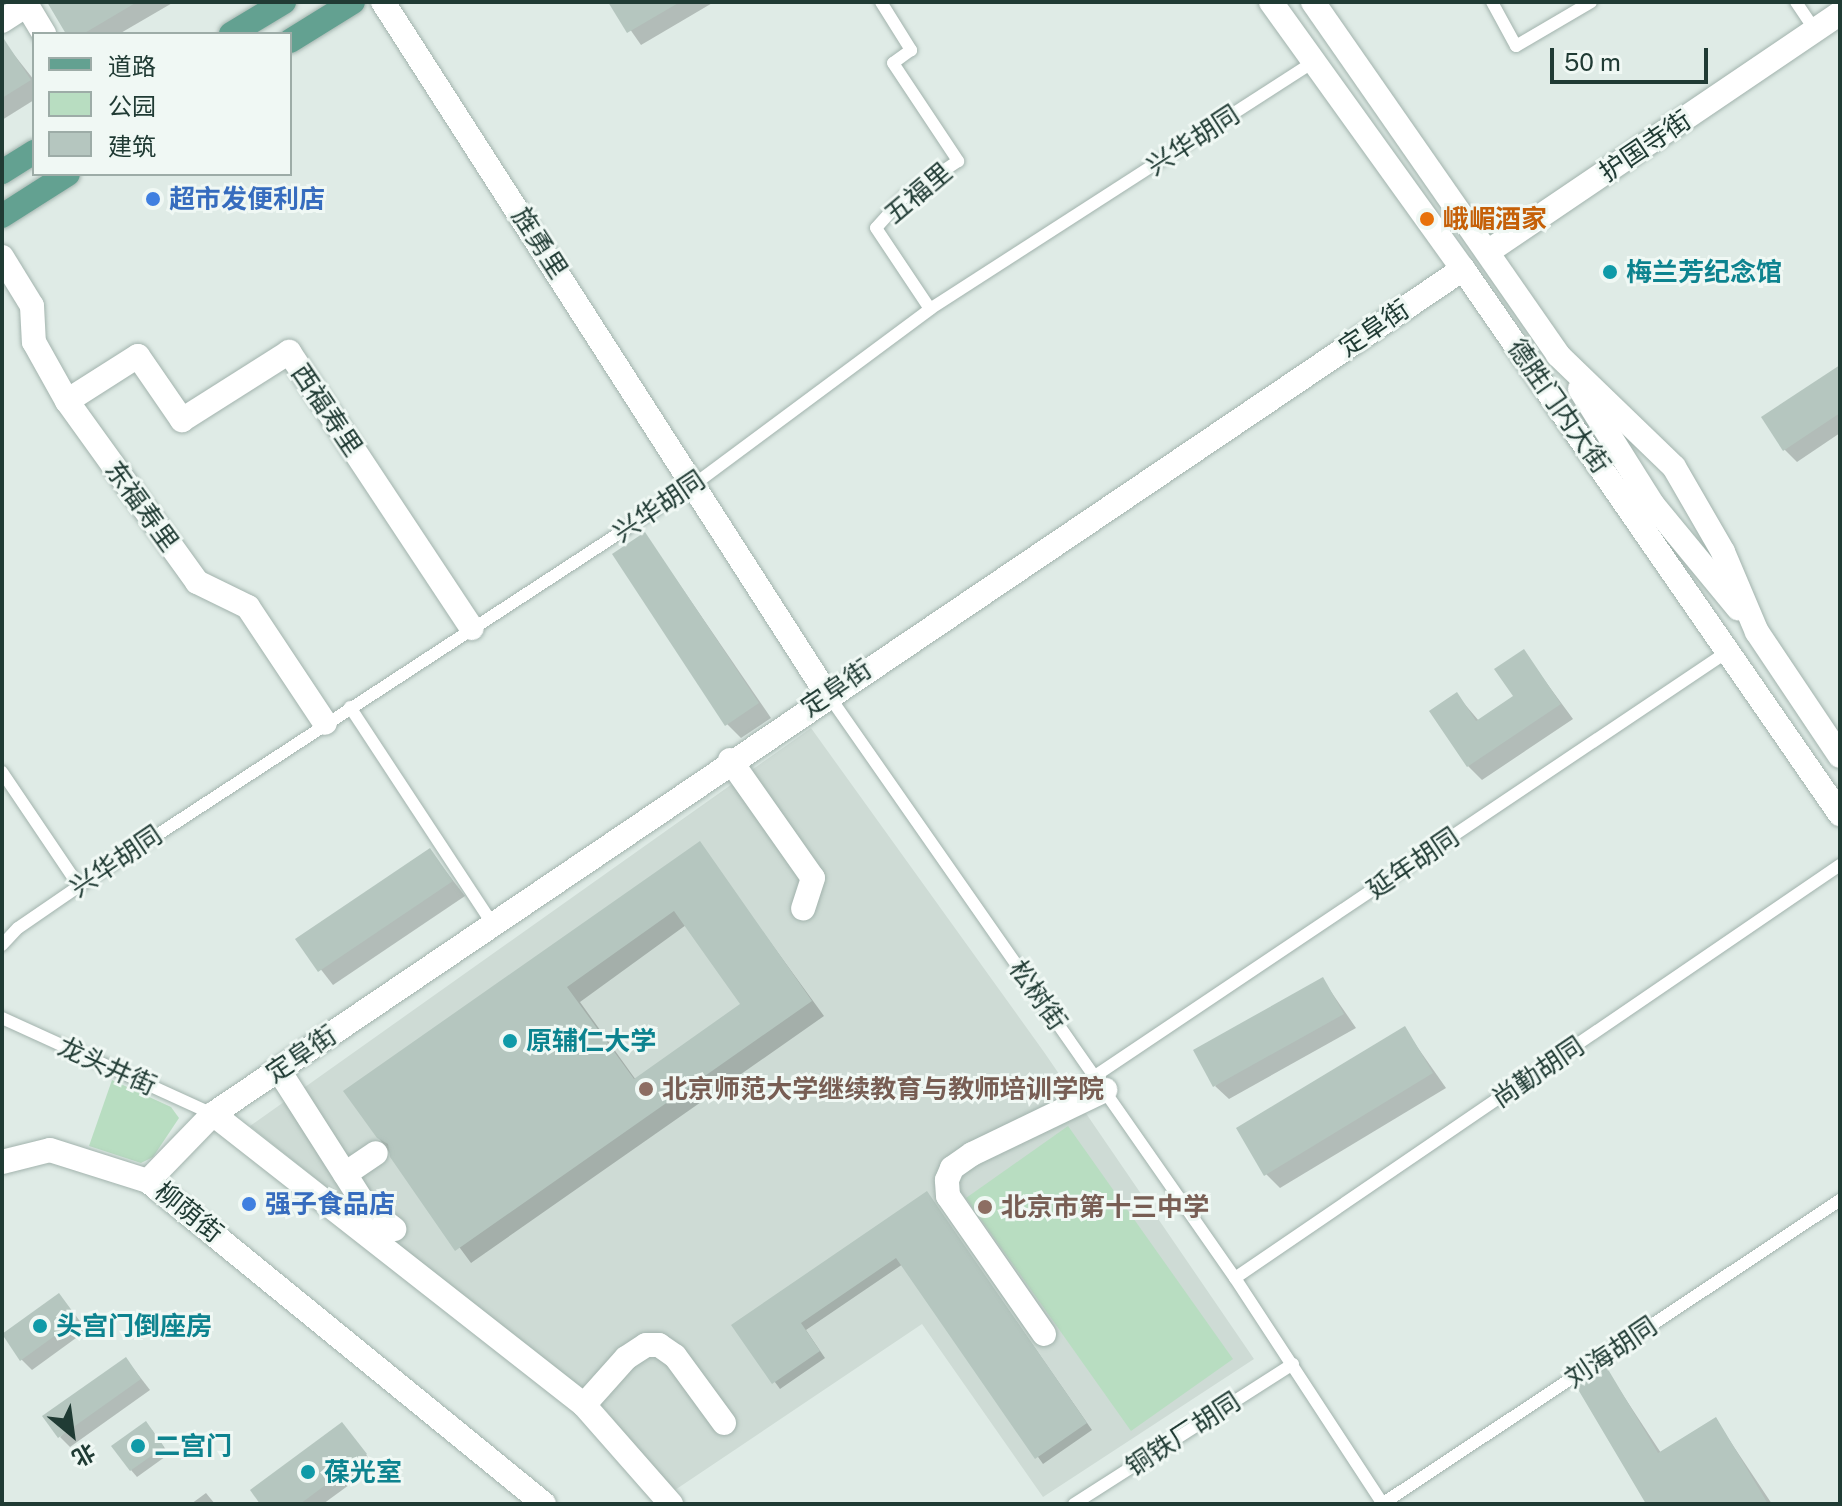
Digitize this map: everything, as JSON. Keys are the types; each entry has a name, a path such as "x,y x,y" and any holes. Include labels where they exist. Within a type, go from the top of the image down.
{"main road":[{"path":"234,32 284,2"},
{"path":"292,40 353,2"},
{"path":"2,172 32,153"},
{"path":"2,216 65,176"}],"street":[{"name":"旌勇里","path":"383,2 696,483"},
{"name":"德胜门内大街","path":"1271,2 1730,650 1840,814"},
{"path":"2,21 26,4 43,32"},
{"name":"德胜门内大街","path":"1319,4 1489,251 1653,505 1757,632 1840,756"},
{"name":"护国寺街","path":"1463,269 1840,13"},
{"path":"1411,197 1438,178"},
{"name":"东福寿里","path":"2,257 32,306 34,342 67,401 197,582 248,607 325,723"},
{"name":"定阜街","path":"213,1114 827,694 1463,269"},
{"name":"西福寿里","path":"67,401 138,356 182,420 289,352 472,628"},
{"name":"德胜门内大街","path":"1558,355 1674,467 1723,552 1757,632"},
{"path":"1534,371 1558,355"},
{"name":"松树街","path":"696,483 827,694"},
{"path":"730,760 813,878 803,908"},
{"path":"278,1069 366,1207 394,1229"},
{"path":"1044,1334 948,1196 947,1180 952,1168 972,1154 1100,1083"},
{"path":"213,1114 584,1405 671,1504"},
{"name":"柳荫街","path":"213,1114 148,1181 544,1504"},
{"path":"2,1162 50,1150 148,1181"},
{"path":"345,1174 376,1153"},
{"path":"584,1405 626,1358 646,1345 659,1345 675,1356 724,1423"}],"lane":[{"name":"五福里","path":"881,2 911,50 893,63 958,161 903,198 876,228 930,309"},
{"path":"1492,2 1516,46 1591,2"},
{"path":"1796,2 1815,30"},
{"name":"兴华胡同","path":"2,945 18,928 79,886 696,483 930,309 1313,62"},
{"name":"延年胡同","path":"1100,1083 1730,650"},
{"name":"松树街","path":"827,694 1235,1278 1383,1504"},
{"path":"350,707 492,923"},
{"path":"2,772 79,886"},
{"name":"尚勤胡同","path":"1235,1278 1840,865"},
{"name":"龙头井街","path":"2,1018 213,1114"},
{"name":"刘海胡同","path":"1383,1504 1840,1200"},
{"name":"铜铁厂胡同","path":"1074,1504 1293,1364"}],"shaded area":[{"name":"北京师范大学继续教育与教师培训学院","path":"811,728 1044,1052 1254,1359 1043,1497 922,1324 672,1492 604,1408 250,1126"}],"green space":[{"path":"112,1080 171,1107 179,1118 153,1157 141,1163 89,1146"},
{"path":"1068,1126 1233,1359 1131,1431 966,1198"}],"building":[{"path":"47,2 137,2 86,32 65,32"},
{"path":"608,2 680,2 627,33"},
{"path":"2,36 31,80 2,98"},
{"path":"1840,365 1840,413 1783,451 1761,417"},
{"path":"645,532 759,703 725,726 612,554"},
{"path":"1524,649 1561,704 1467,767 1429,711 1457,692 1476,721 1513,696 1494,669"},
{"name":"原辅仁大学","path":"700,841 812,1001 455,1251 390,1157 388,1144 377,1138 343,1091","holes":["674,911 740,1004 634,1079 567,987"]},
{"path":"430,848 453,881 318,972 295,939"},
{"path":"1323,977 1344,1014 1213,1087 1193,1050"},
{"path":"1405,1026 1433,1073 1264,1176 1236,1128"},
{"path":"927,1191 1087,1423 1035,1459 896,1258 801,1323 820,1351 772,1384 731,1325"},
{"name":"头宫门倒座房","path":"59,1293 78,1319 20,1361 2,1334"},
{"path":"126,1357 141,1379 58,1438 42,1416"},
{"path":"1606,1366 1658,1453 1716,1417 1768,1504 1646,1504 1576,1386"},
{"name":"二宫门","path":"146,1421 164,1447 130,1471 111,1446"},
{"name":"葆光室","path":"342,1422 367,1454 300,1504 260,1504 250,1490"}],"place":[{"name":"超市发便利店","path":"153,199"},
{"name":"峨嵋酒家","path":"1427,219"},
{"name":"梅兰芳纪念馆","path":"1610,272"},
{"name":"原辅仁大学","path":"510,1041"},
{"name":"北京师范大学继续教育与教师培训学院","path":"646,1089"},
{"name":"强子食品店","path":"249,1204"},
{"name":"北京市第十三中学","path":"985,1207"},
{"name":"头宫门倒座房","path":"40,1326"},
{"name":"二宫门","path":"138,1446"},
{"name":"葆光室","path":"308,1472"}]}
